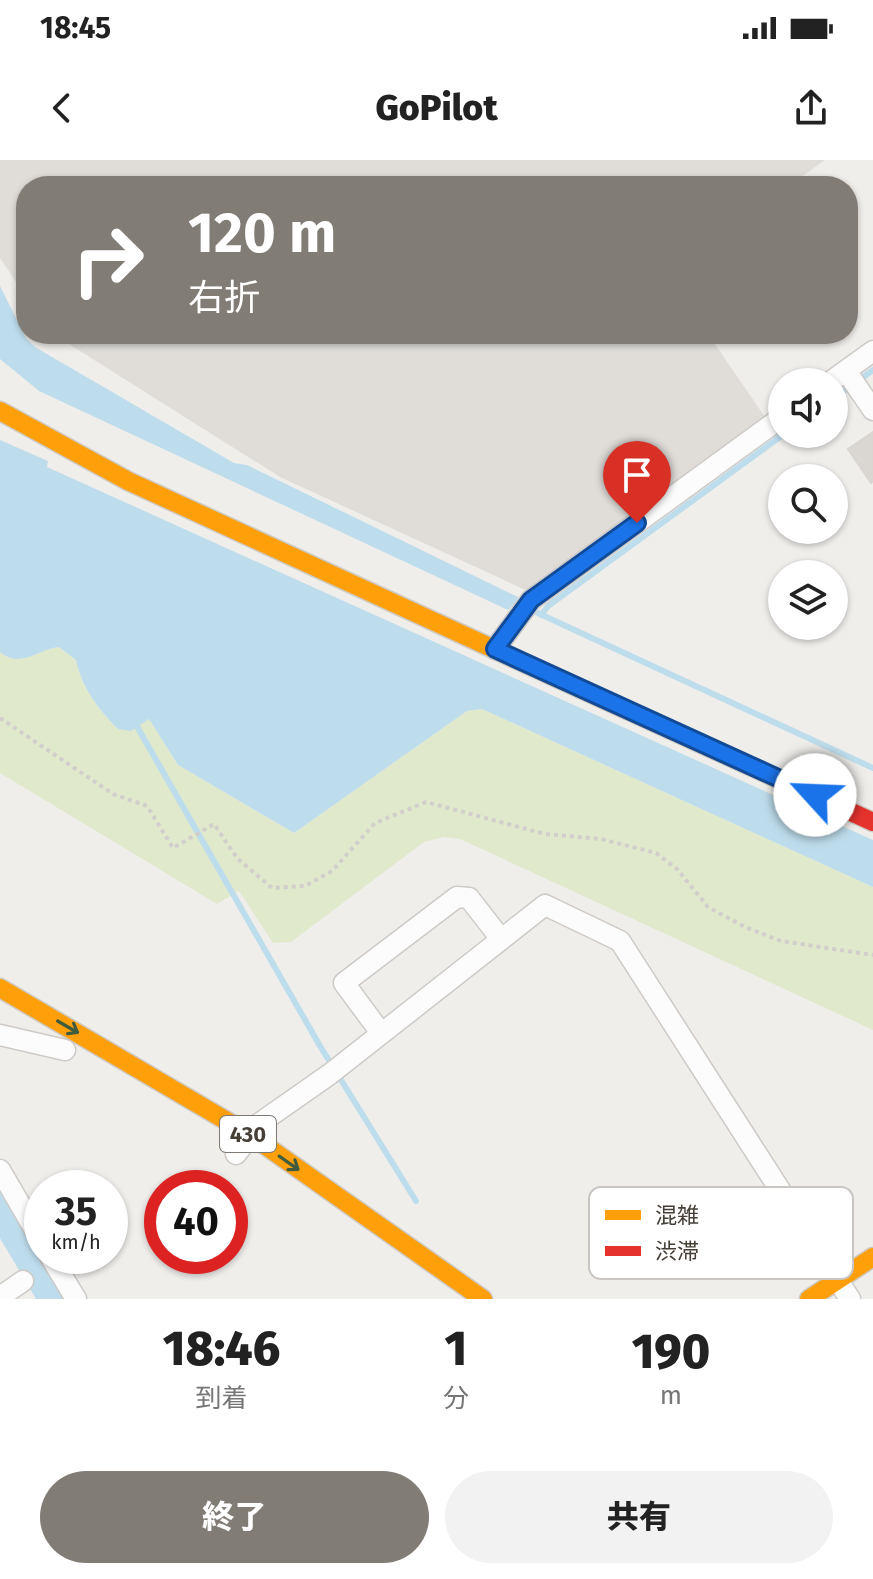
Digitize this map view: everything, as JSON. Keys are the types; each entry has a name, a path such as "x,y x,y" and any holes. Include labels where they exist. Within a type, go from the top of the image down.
{"main road":[{"path":"0,411 128,481 873,822"},
{"name":"430","path":"0,988 249,1134 483,1299"},
{"path":"0,1013 71,1054"},
{"path":"853,1270 873,1257"},
{"path":"809,1299 838,1280"}],"street":[{"path":"848,380 873,351"},
{"path":"848,382 873,410"},
{"path":"495,649 524,608 768,427"},
{"path":"381,1033 344,983 457,897 469,898 501,939"},
{"path":"236,1154 249,1134 545,905 620,941 778,1187"},
{"path":"0,1035 71,1054"},
{"path":"0,1170 24,1211"},
{"path":"61,1274 76,1299"},
{"path":"838,1280 850,1299"},
{"path":"0,1297 23,1281"}],"path":[{"path":"0,718 113,794 147,806 173,848 214,824 237,858 272,888 305,886 332,871 375,823 426,802 545,834 601,839 656,853 677,869 708,907 745,927 781,941 873,955"}],"shaded area":[{"path":"0,160 825,160 803,176 16,176 16,282 0,258"},
{"path":"69,344 715,344 765,417 530,592 280,477"}],"green space":[{"path":"59,647 76,660 92,698 118,729 149,719 178,765 294,833 467,711 482,709 873,887 873,1030 460,839 444,837 424,842 291,942 273,943 239,891 217,904 0,773 0,652 22,659"}],"water":[{"path":"0,286 16,318 16,344 32,344 234,463 247,465 520,598 508,610 39,391 0,359"},
{"path":"0,440 48,461 47,467 873,840 873,887 482,709 467,711 294,833 178,765 149,719 131,731 118,729 92,698 76,660 59,647 22,659 0,652"}],"building":[{"path":"873,432 873,481 871,483 848,449"}],"waterway":[{"path":"848,388 873,370"},
{"path":"541,615 548,606 768,446"},
{"path":"527,608 873,768"},
{"path":"135,723 320,1046 416,1201"},
{"path":"0,1203 57,1299"}],"traffic: slow":[{"path":"0,411 128,481 579,688"},
{"path":"0,988 249,1134 483,1299"},
{"path":"853,1270 873,1257"},
{"path":"809,1299 839,1279"}],"traffic: jam":[{"path":"579,688 873,822"}],"route":[{"path":"637,523 531,600 495,649 815,795"}]}
